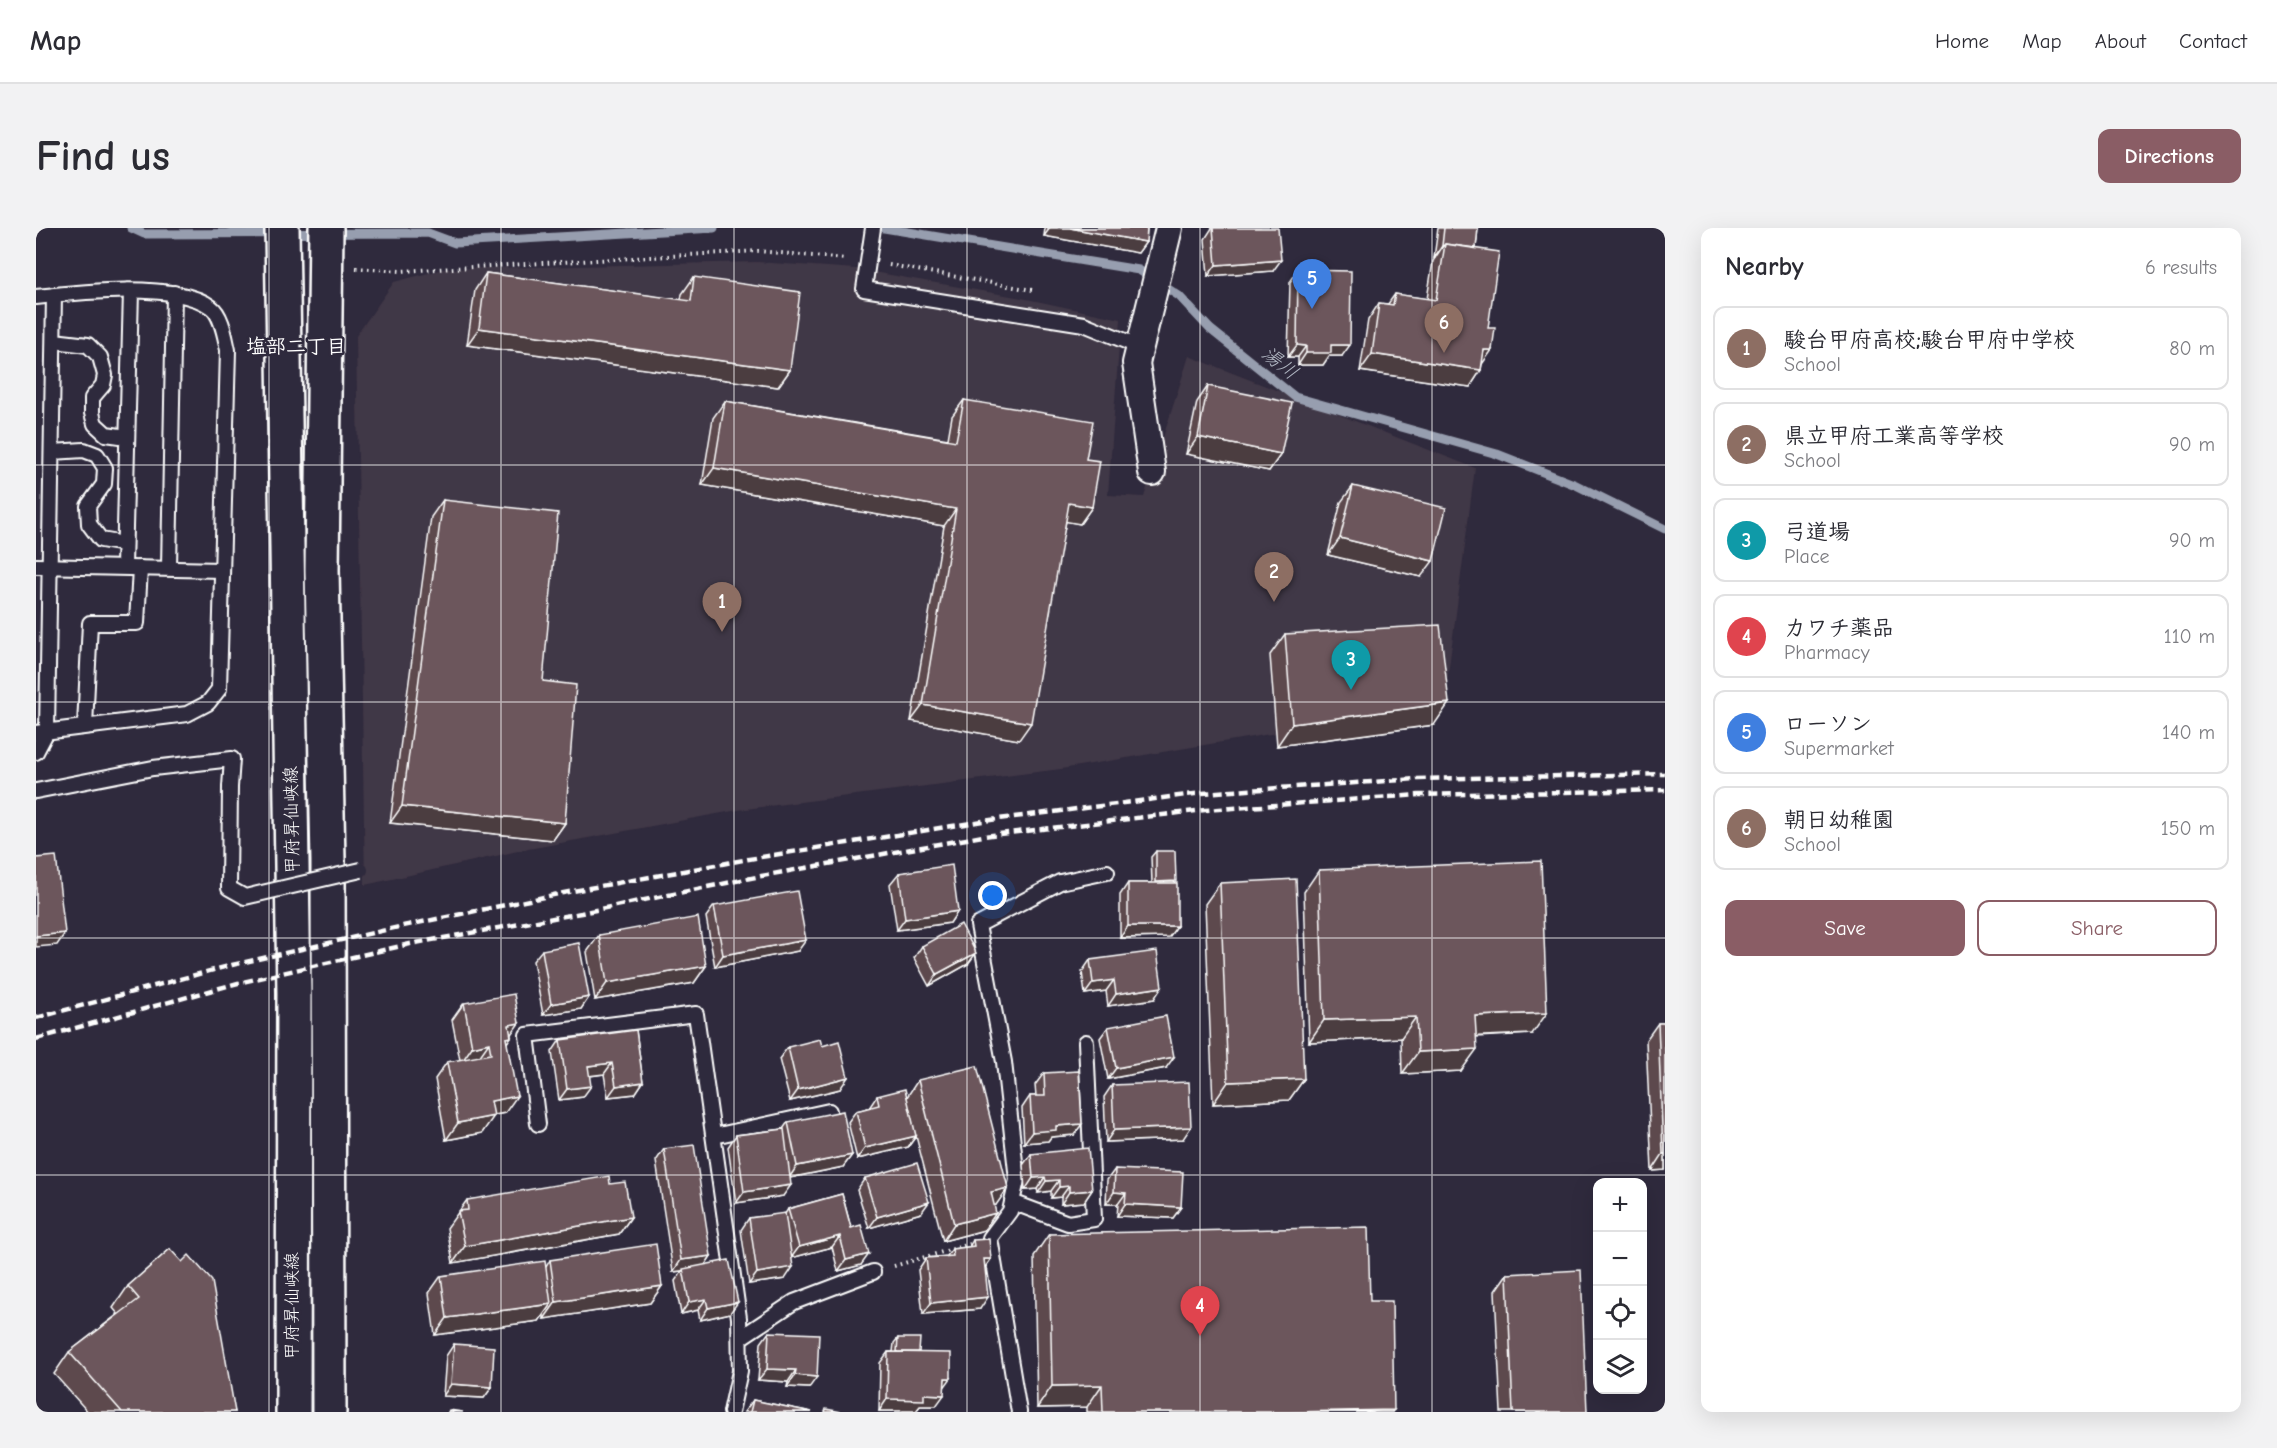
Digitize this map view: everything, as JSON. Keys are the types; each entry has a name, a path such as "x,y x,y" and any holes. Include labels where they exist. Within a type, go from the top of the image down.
{"main road":[{"name":"甲府昇仙峡線","path":"282,241 294,993 293,1412"},
{"name":"甲府昇仙峡線","path":"326,249 322,570 328,861 329,1412"}],"street":[{"path":"1152,472 1136,363 1169,228"}],"lane":[{"path":"873,228 864,289 1084,324 1140,347"},
{"path":"123,567 131,291"},
{"path":"36,297 131,291 181,294 212,308 223,328 228,350 219,688 208,703 187,714 42,732"},
{"path":"169,568 174,293"},
{"path":"36,752 42,732 43,566 52,452 54,295"},
{"path":"54,341 87,345 100,357 105,375 103,385 92,398 95,424 106,434 127,437"},
{"path":"52,452 84,450 97,455 105,468 104,484 88,506 89,524 101,540 124,544"},
{"path":"43,566 222,570"},
{"path":"85,726 90,623 137,623 141,568"},
{"path":"36,790 153,768 232,759 229,888 245,897 361,870"},
{"path":"1019,1412 990,1238 1010,1211 1017,1180 1005,1070 978,925 1060,882 1107,872"},
{"path":"538,1124 527,1035 696,1014 740,1318 740,1371 731,1412"},
{"path":"1012,1202 1068,1222 1094,1219 1086,1042"},
{"path":"714,1136 829,1111"},
{"path":"740,1338 794,1302 873,1272"}],"path":[{"path":"326,249 401,271 758,251 868,262 1043,292"},
{"path":"873,1272 990,1238"}],"shaded area":[{"path":"757,262 856,269 1022,298 1121,319 1108,495 1144,497 1189,356 1475,468 1444,705 1061,769 738,810 518,851 365,885 356,336 394,282 444,269"}],"building":[{"path":"1070,228 1147,228 1146,242"},
{"path":"1213,228 1278,228 1281,260 1216,265"},
{"path":"1444,228 1478,228 1476,248 1445,244 1442,246"},
{"path":"1445,244 1499,252 1488,328 1495,328 1492,350 1484,350 1481,370 1372,354 1379,303 1393,305 1395,294 1436,300"},
{"path":"1298,270 1351,271 1350,345 1331,345 1331,353 1306,353 1306,346 1297,345"},
{"path":"486,273 691,301 694,277 800,292 790,370 479,328"},
{"path":"1208,386 1292,403 1281,454 1198,437"},
{"path":"964,400 1093,421 1086,459 1100,461 1092,507 1069,503 1031,723 923,705 956,509 714,468 725,401 956,441"},
{"path":"1353,486 1446,508 1433,561 1340,538"},
{"path":"443,500 558,513 543,681 576,685 565,823 402,806"},
{"path":"1440,625 1449,703 1292,724 1285,634"},
{"path":"1156,851 1175,851 1176,881 1156,882"},
{"path":"56,856 65,933 36,936 36,858"},
{"path":"1541,861 1547,1013 1475,1016 1477,1049 1418,1052 1416,1017 1324,1020 1319,870"},
{"path":"952,865 958,911 905,919 899,873"},
{"path":"1296,879 1304,1079 1228,1082 1220,883"},
{"path":"1128,883 1177,883 1177,926 1128,926"},
{"path":"797,891 806,940 723,955 714,906"},
{"path":"698,917 706,966 607,983 599,935"},
{"path":"961,924 976,953 937,974 922,946"},
{"path":"579,943 589,997 551,1004 542,950"},
{"path":"1157,951 1162,987 1116,994 1114,980 1093,983 1090,960"},
{"path":"514,994 519,1023 509,1025 511,1037 506,1038 517,1096 491,1101 494,1116 458,1123 447,1062 491,1054 489,1043 472,1047 464,1003"},
{"path":"1166,1016 1174,1057 1116,1068 1108,1027"},
{"path":"1658,1023 1665,1023 1665,1154 1663,1154"},
{"path":"636,1030 643,1082 616,1086 612,1063 588,1066 591,1086 567,1089 560,1040"},
{"path":"820,1039 822,1046 839,1041 848,1077 798,1090 788,1047"},
{"path":"977,1066 1008,1188 991,1192 996,1213 954,1224 918,1080"},
{"path":"1079,1071 1082,1124 1056,1126 1056,1130 1032,1132 1030,1096 1045,1096 1044,1073"},
{"path":"1189,1082 1191,1127 1114,1130 1112,1085"},
{"path":"905,1089 916,1136 865,1148 856,1111 879,1105 877,1096"},
{"path":"843,1111 852,1155 797,1166 788,1122"},
{"path":"784,1129 791,1185 744,1192 736,1135"},
{"path":"694,1145 711,1256 681,1260 664,1149"},
{"path":"1088,1148 1092,1190 1069,1192 1069,1186 1059,1187 1059,1180 1046,1181 1045,1177 1033,1178 1031,1154"},
{"path":"917,1163 929,1202 877,1217 865,1178"},
{"path":"1115,1169 1183,1172 1181,1207 1125,1204 1126,1193 1114,1192"},
{"path":"609,1176 610,1184 625,1182 631,1217 465,1246 458,1211 468,1210 467,1200"},
{"path":"842,1194 851,1228 861,1225 869,1254 846,1260 840,1236 799,1247 788,1209"},
{"path":"785,1213 793,1267 757,1273 749,1218"},
{"path":"1368,1227 1370,1301 1392,1301 1394,1410 1103,1412 1102,1385 1052,1386 1049,1234"},
{"path":"989,1239 991,1259 984,1259 988,1297 931,1303 926,1258 953,1256 952,1249 974,1246 973,1240"},
{"path":"656,1244 662,1286 556,1302 550,1260"},
{"path":"170,1249 182,1262 189,1255 212,1281 235,1412 122,1412 69,1352 139,1299 128,1286"},
{"path":"729,1260 738,1302 708,1308 706,1299 689,1302 683,1269"},
{"path":"545,1261 551,1304 447,1318 441,1276"},
{"path":"1581,1270 1587,1412 1513,1412 1507,1274"},
{"path":"769,1332 819,1334 817,1377 795,1375 796,1370 767,1369"},
{"path":"898,1338 920,1338 919,1352 897,1352"},
{"path":"454,1344 494,1347 492,1387 451,1384"},
{"path":"888,1352 951,1353 951,1378 945,1378 944,1395 924,1394 924,1400 887,1399"},
{"path":"753,1400 812,1412 750,1412"},
{"path":"826,1409 842,1412 825,1412"}],"waterway":[{"name":"湯川","path":"131,228 144,234 428,233 455,243 714,228"},
{"name":"湯川","path":"884,228 1139,270 1179,296 1210,329 1295,397 1497,454 1576,485 1665,529"}],"railway":[{"path":"36,1018 232,965 403,926 573,891 749,859 983,821 1202,793 1418,779 1665,774"},
{"path":"36,1039 238,983 410,944 983,836 1205,810 1419,795 1665,790"}],"place":[{"name":"ローソン","path":"1312,309"},
{"name":"朝日幼稚園","path":"1444,353"},
{"name":"県立甲府工業高等学校","path":"1274,602"},
{"name":"駿台甲府高校;駿台甲府中学校","path":"722,632"},
{"name":"弓道場","path":"1351,690"},
{"name":"カワチ薬品","path":"1200,1336"}],"district":[{"name":"塩部二丁目","path":"296,346"}]}
